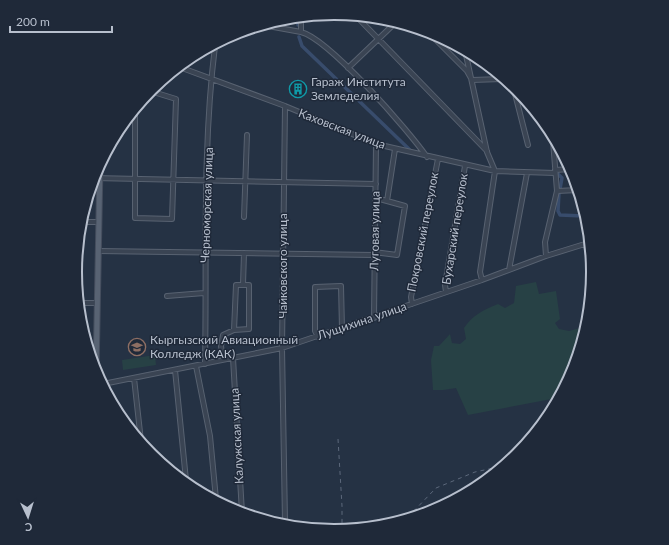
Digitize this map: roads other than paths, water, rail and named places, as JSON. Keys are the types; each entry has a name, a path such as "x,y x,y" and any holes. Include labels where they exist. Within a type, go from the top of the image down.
{"main road":[{"path":"96,357 100,179"}],"street":[{"path":"301,22 302,32"},
{"path":"361,22 487,152"},
{"path":"276,27 308,33 321,42 348,68 416,140 427,157"},
{"path":"348,68 391,27"},
{"path":"438,42 467,71 472,80"},
{"name":"Черноморская улица","path":"205,364 204,293 207,180 211,79 214,51"},
{"path":"467,58 487,152 495,172 480,272 482,280"},
{"name":"Каховская улица","path":"185,69 285,106 376,144 495,172 527,173 565,170"},
{"path":"472,80 496,79"},
{"path":"135,118 135,218 172,219 176,99 157,93"},
{"path":"516,97 528,145"},
{"name":"Чайковского улица","path":"285,106 282,348 285,520"},
{"path":"244,217 247,135"},
{"name":"Луговая улица","path":"374,318 376,144"},
{"path":"546,256 545,242 557,191 553,147"},
{"path":"386,200 395,149"},
{"name":"Покровский переулок","path":"412,304 411,297 438,159"},
{"name":"Бухарский переулок","path":"446,292 445,285 465,166"},
{"path":"509,270 527,173"},
{"path":"100,178 376,184"},
{"path":"557,191 574,190"},
{"path":"98,251 397,255 405,206 376,198"},
{"path":"87,222 99,222"},
{"name":"Лущихина улица","path":"108,383 282,348 374,318 546,256 585,244"},
{"path":"243,285 244,253"},
{"path":"223,360 221,350 222,336 225,333 234,330 249,329 249,285 236,285 234,330"},
{"path":"318,337 315,331 315,287 341,286 342,329"},
{"path":"167,296 204,293"},
{"path":"84,303 97,303"},
{"name":"Калужская улица","path":"233,358 242,507"},
{"path":"196,366 210,436 216,495"},
{"path":"175,370 186,476"},
{"path":"134,378 140,433"}],"waterway":[{"path":"299,37 302,46 411,151"},
{"path":"556,172 562,178 560,189"},
{"path":"559,193 558,211 560,215 580,216"}],"railway":[{"path":"338,439 342,525"},
{"path":"412,513 436,488 475,472 494,468"},
{"path":"378,516 378,521"}],"place":[{"name":"Гараж Института Земледелия","path":"298,89"},
{"name":"Кыргызский Авиационный Колледж (КАК)","path":"137,347"}]}
